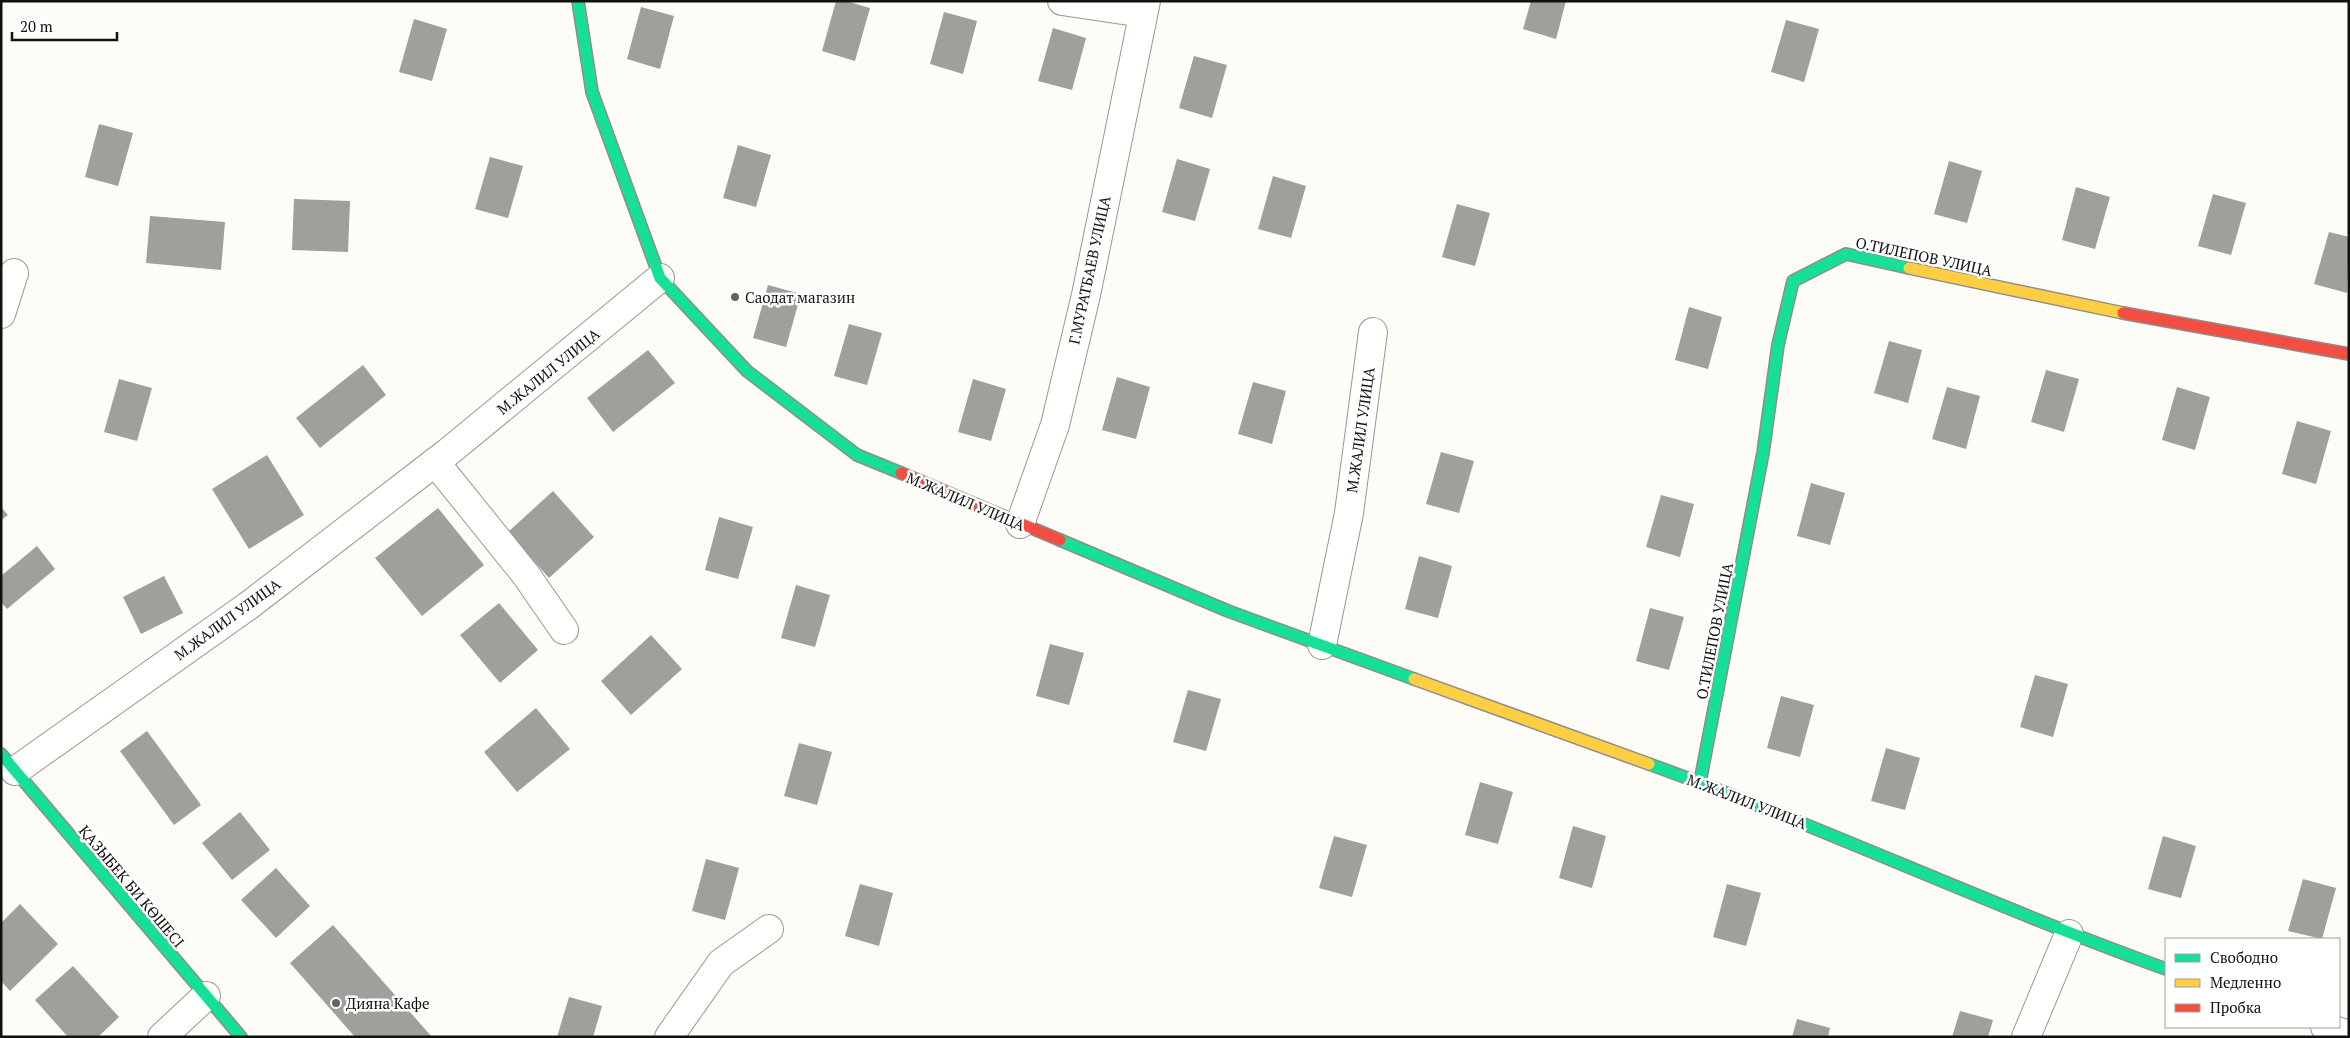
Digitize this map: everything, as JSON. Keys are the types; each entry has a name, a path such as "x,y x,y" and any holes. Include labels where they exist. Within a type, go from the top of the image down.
{"street":[{"name":"М.ЖАЛИЛ УЛИЦА","path":"578,1 592,92 660,278 747,371 857,455 1228,610 1751,801 2069,934 2165,970"},
{"name":"Г.МУРАТБАЕВ УЛИЦА","path":"1020,524 1054,425 1086,295 1144,7 1062,1"},
{"name":"О.ТИЛЕПОВ УЛИЦА","path":"1700,782 1763,454 1778,345 1793,281 1846,254 2120,313 2349,354"},
{"path":"1,314 14,273"},
{"name":"М.ЖАЛИЛ УЛИЦА","path":"8,763 248,606 435,462 660,278"},
{"name":"М.ЖАЛИЛ УЛИЦА","path":"1322,645 1349,513 1373,332"},
{"path":"435,462 526,575 564,630"},
{"name":"ҚАЗЫБЕК БИ КӨШЕСІ","path":"8,763 241,1037"},
{"path":"669,1037 721,963 769,928"},
{"path":"2026,1037 2069,934"},
{"path":"162,1037 206,996"},
{"path":"2328,1028 2349,1035"}],"building":[{"path":"836,1 846,1 870,8 855,61 822,51"},
{"path":"1531,1 1566,1 1556,39 1523,29"},
{"path":"641,7 674,16 660,69 627,59"},
{"path":"944,12 977,21 963,74 930,64"},
{"path":"414,19 447,29 432,81 399,72"},
{"path":"1786,20 1819,29 1804,82 1771,72"},
{"path":"1053,28 1086,38 1072,90 1038,81"},
{"path":"1194,56 1227,65 1212,118 1179,108"},
{"path":"99,124 133,133 118,186 85,177"},
{"path":"738,145 771,155 756,207 723,198"},
{"path":"490,157 523,166 508,218 475,209"},
{"path":"1177,159 1210,169 1195,221 1162,212"},
{"path":"1949,161 1982,171 1967,223 1934,214"},
{"path":"1273,176 1306,186 1291,238 1258,229"},
{"path":"2076,187 2110,197 2095,249 2062,240"},
{"path":"2213,194 2246,203 2231,255 2198,246"},
{"path":"294,199 350,201 348,252 292,250"},
{"path":"1457,204 1490,213 1475,266 1442,257"},
{"path":"150,216 225,222 221,270 146,263"},
{"path":"2329,232 2349,237 2347,293 2314,284"},
{"path":"768,285 801,294 786,347 753,338"},
{"path":"1689,307 1722,317 1708,369 1675,360"},
{"path":"849,324 882,333 867,385 834,376"},
{"path":"1889,341 1922,350 1908,403 1874,393"},
{"path":"648,350 675,383 613,432 587,398"},
{"path":"363,365 386,395 320,448 296,418"},
{"path":"2046,370 2079,379 2064,432 2031,422"},
{"path":"1117,377 1150,387 1136,439 1102,430"},
{"path":"119,379 152,388 137,441 104,432"},
{"path":"973,379 1006,389 991,441 958,432"},
{"path":"1253,382 1286,391 1272,444 1238,434"},
{"path":"1947,387 1980,396 1966,449 1932,439"},
{"path":"2177,387 2210,397 2195,450 2162,440"},
{"path":"2297,421 2331,431 2316,484 2282,474"},
{"path":"1441,452 1474,461 1459,513 1426,504"},
{"path":"267,455 304,515 249,549 212,489"},
{"path":"1811,483 1845,493 1830,545 1797,536"},
{"path":"553,491 594,537 549,578 508,532"},
{"path":"1661,495 1694,504 1680,557 1646,547"},
{"path":"1,507 8,515 1,520"},
{"path":"438,508 484,565 422,616 375,558"},
{"path":"719,517 753,527 738,579 705,570"},
{"path":"37,546 55,569 7,609 1,602 1,576"},
{"path":"1419,556 1452,566 1438,618 1405,609"},
{"path":"164,576 183,613 141,634 123,597"},
{"path":"796,585 830,595 815,647 781,638"},
{"path":"499,603 538,650 500,683 460,635"},
{"path":"1650,608 1684,617 1669,670 1636,661"},
{"path":"651,635 682,669 631,715 601,681"},
{"path":"1050,644 1084,653 1069,705 1036,696"},
{"path":"2035,675 2068,684 2053,737 2020,727"},
{"path":"1188,690 1221,699 1206,751 1173,742"},
{"path":"1781,696 1814,705 1800,757 1767,748"},
{"path":"536,708 570,749 517,792 484,752"},
{"path":"147,731 201,805 174,825 120,751"},
{"path":"799,743 832,752 817,805 784,796"},
{"path":"1886,748 1920,758 1905,810 1871,801"},
{"path":"1480,782 1513,792 1498,844 1465,835"},
{"path":"240,812 270,850 232,880 202,843"},
{"path":"1573,826 1606,836 1592,888 1559,878"},
{"path":"1334,836 1367,845 1352,897 1319,888"},
{"path":"2163,836 2196,846 2181,898 2148,889"},
{"path":"706,859 739,868 725,920 692,911"},
{"path":"276,868 310,906 276,938 241,900"},
{"path":"2303,879 2336,888 2322,938 2288,931"},
{"path":"860,884 893,893 879,946 845,936"},
{"path":"1727,884 1761,893 1746,946 1713,937"},
{"path":"20,904 58,944 10,991 1,981 1,923"},
{"path":"333,925 432,1037 355,1037 290,963"},
{"path":"73,966 119,1017 98,1037 68,1037 35,1000"},
{"path":"569,997 602,1006 593,1037 557,1037"},
{"path":"1960,1011 1993,1020 1988,1037 1952,1037"},
{"path":"1797,1019 1830,1028 1828,1037 1792,1037"}],"traffic: fast":[{"path":"578,1 592,92 660,278 747,371 857,455 901,473"},
{"path":"1700,782 1763,453 1778,345 1793,281 1846,254 1909,268"},
{"path":"1060,540 1228,611 1414,679"},
{"path":"1,754 241,1037"},
{"path":"1649,764 1714,788 2036,919 2165,969"}],"traffic: slow":[{"path":"1909,268 2123,313"},
{"path":"1414,679 1649,764"}],"traffic: jam":[{"path":"2123,313 2349,354"},
{"path":"901,473 1060,540"}],"place":[{"name":"Саодат магазин","path":"735,297"},
{"name":"Дияна Кафе","path":"336,1003"}]}
